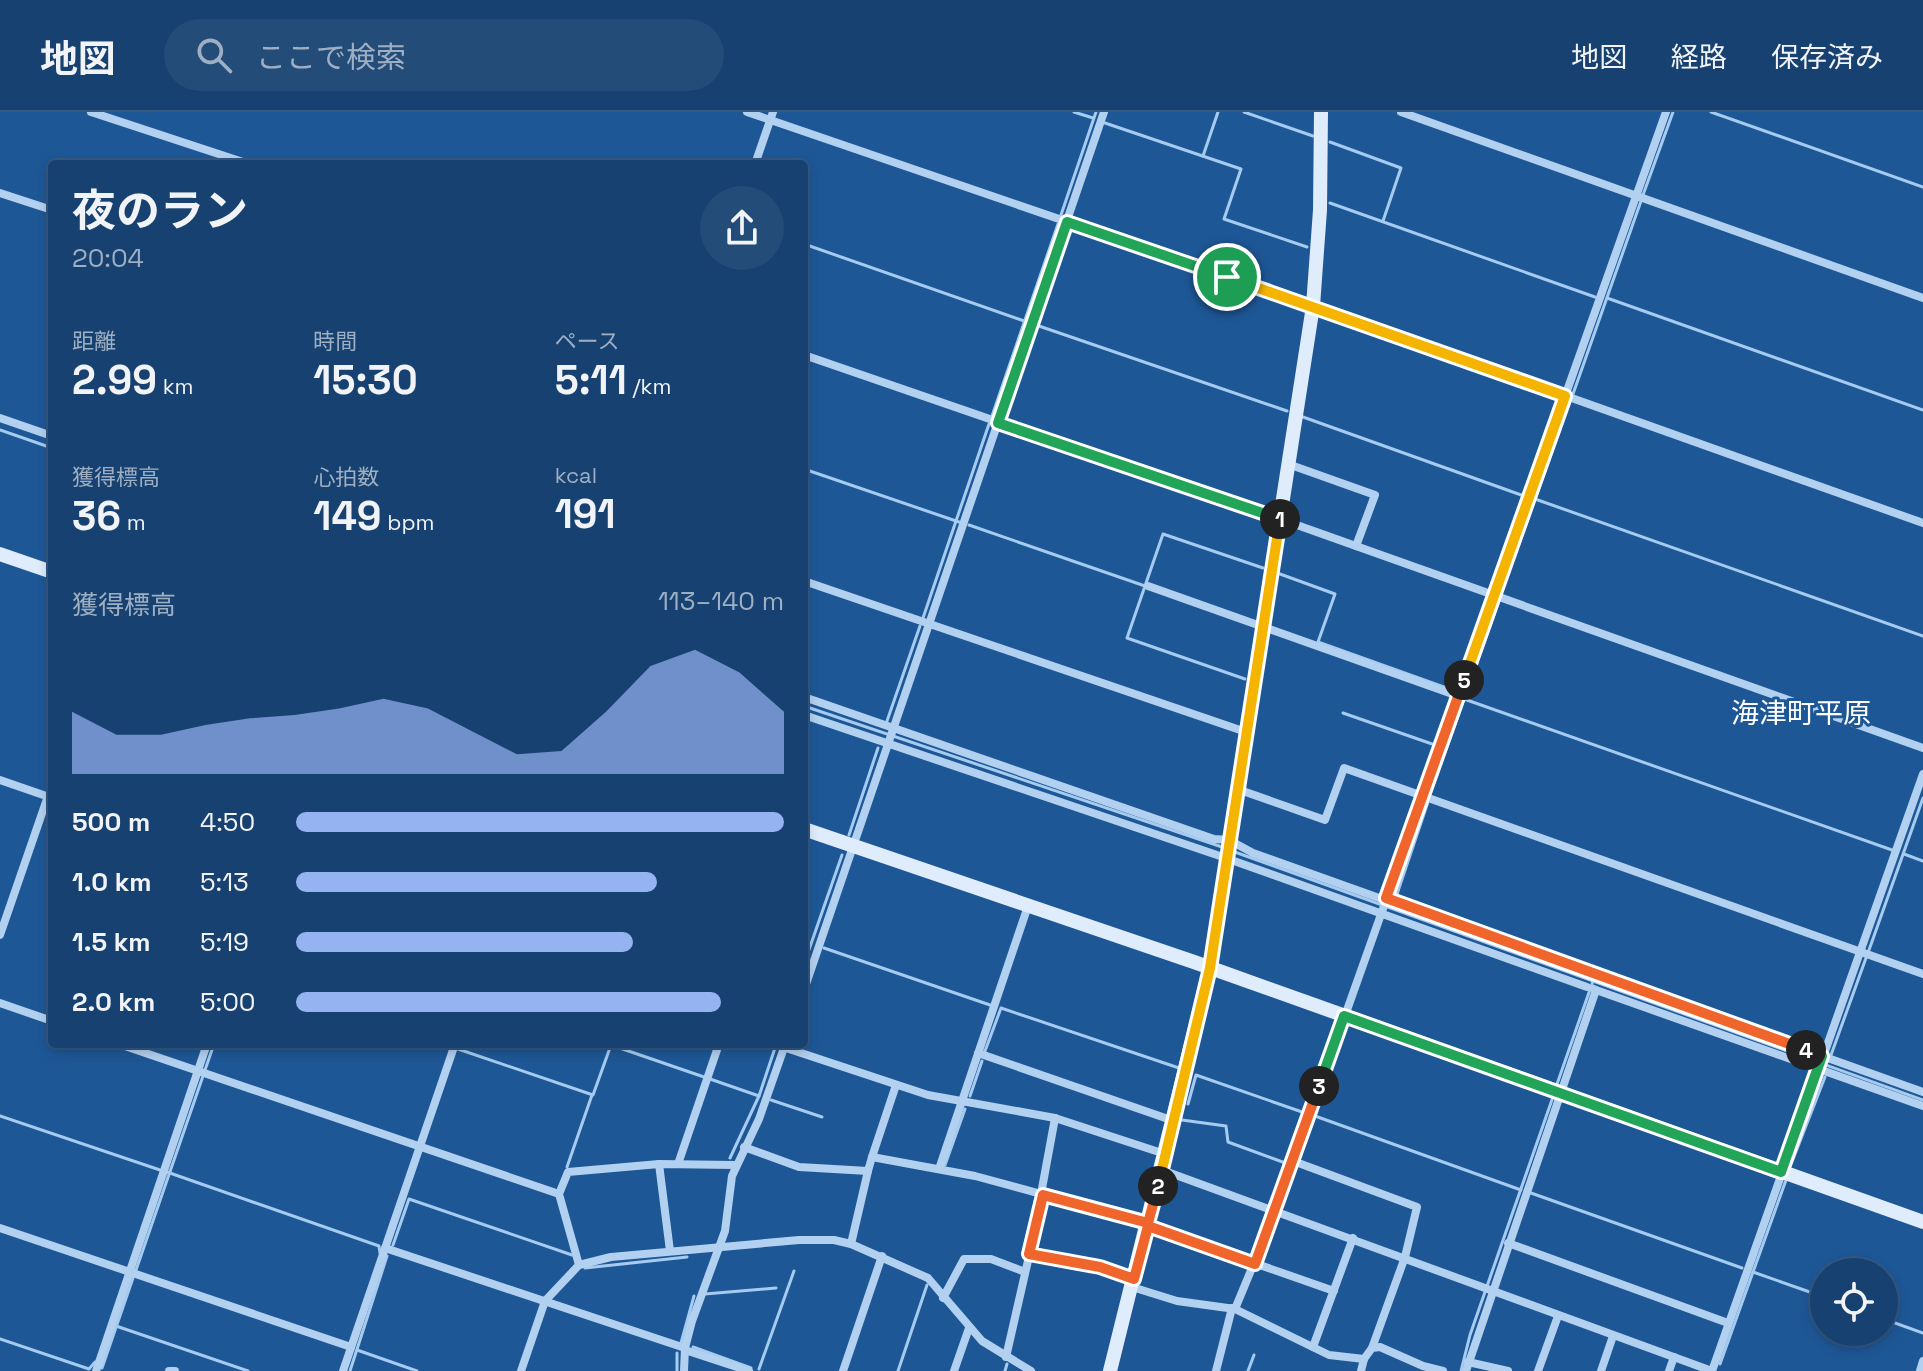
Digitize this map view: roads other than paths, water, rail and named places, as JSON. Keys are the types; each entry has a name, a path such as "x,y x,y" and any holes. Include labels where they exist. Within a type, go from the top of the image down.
{"street":[{"path":"91,112 237,160"},
{"path":"747,112 771,116 1923,523"},
{"path":"808,978 1104,112"},
{"path":"1110,1371 1210,968 1313,306 1320,210 1321,112"},
{"path":"1401,112 1923,298"},
{"path":"1216,1371 1234,1308 1276,1210 1381,912 1390,900 1422,795 1666,112"},
{"path":"756,160 771,116"},
{"path":"0,193 48,209"},
{"path":"808,356 1280,519 1923,748"},
{"path":"0,418 48,435"},
{"path":"1288,464 1375,495 1356,546"},
{"path":"0,554 48,571"},
{"path":"808,582 1246,732"},
{"path":"1148,586 1458,696"},
{"path":"808,698 1214,839 1228,850 1253,853 1390,900 1820,1062 1923,1106"},
{"path":"808,716 1228,850 1381,912 1592,988 1923,1092"},
{"path":"1237,789 1325,820 1344,768 1923,974"},
{"path":"1162,1170 1712,1371 1923,774"},
{"path":"0,780 48,796"},
{"path":"0,935 48,803"},
{"path":"808,830 1210,968 1923,1222"},
{"path":"939,1169 1028,906"},
{"path":"1508,1371 1467,1366 1487,1288 1508,1243 1592,988"},
{"path":"0,1003 48,1020"},
{"path":"131,1048 559,1194"},
{"path":"96,1371 206,1048"},
{"path":"343,1371 454,1048"},
{"path":"678,1164 718,1048"},
{"path":"684,1371 685,1349 728,1216 729,1188 735,1165 759,1119 784,1048"},
{"path":"791,1048 896,1085 1055,1118 1166,1154"},
{"path":"978,1053 1174,1121"},
{"path":"851,1244 868,1171 896,1085"},
{"path":"1006,1357 1042,1195 1055,1118"},
{"path":"744,1147 799,1167 868,1171"},
{"path":"872,1157 939,1169 1148,1225 1334,1291"},
{"path":"1293,1161 1417,1207 1405,1257 1361,1371"},
{"path":"659,1164 670,1251"},
{"path":"579,1265 559,1194 568,1172 659,1164 735,1165"},
{"path":"0,1228 351,1347"},
{"path":"1313,1347 1353,1238"},
{"path":"521,1371 545,1301 579,1265 611,1257 808,1240 851,1244 928,1278 969,1328 1006,1357 1031,1371"},
{"path":"1508,1243 1728,1323"},
{"path":"385,1248 749,1371"},
{"path":"1029,1254 1100,1267 1177,1301 1234,1308 1329,1355 1364,1359"},
{"path":"843,1371 882,1256"},
{"path":"943,1298 964,1259 991,1259 1025,1272"},
{"path":"1538,1371 1558,1316"},
{"path":"954,1371 969,1328"},
{"path":"1601,1371 1613,1336"},
{"path":"1372,1348 1380,1347 1423,1366 1443,1371"},
{"path":"1669,1371 1674,1357"},
{"path":"1920,1371 1923,1361"}],"waterway":[{"path":"1074,112 1093,118"},
{"path":"1061,215 1096,112"},
{"path":"1203,156 1218,112"},
{"path":"1244,112 1313,136"},
{"path":"1643,195 1673,112"},
{"path":"1711,112 1923,187"},
{"path":"1105,123 1241,169 1224,219 1307,247"},
{"path":"1330,142 1401,168 1383,221"},
{"path":"1573,394 1641,201"},
{"path":"1330,203 1595,297"},
{"path":"992,416 1058,224"},
{"path":"808,245 1027,322"},
{"path":"1607,298 1923,410"},
{"path":"1036,325 1287,411"},
{"path":"1501,594 1570,402"},
{"path":"1303,417 1524,496"},
{"path":"923,618 989,424"},
{"path":"0,430 48,447"},
{"path":"808,470 959,522"},
{"path":"1535,499 1923,636"},
{"path":"969,525 1145,586 1127,638 1245,679"},
{"path":"1145,586 1163,534 1263,568"},
{"path":"1280,574 1335,594 1318,642 1455,691"},
{"path":"1430,795 1499,601"},
{"path":"887,721 920,626"},
{"path":"1464,699 1892,850"},
{"path":"808,707 1225,848"},
{"path":"1343,713 1435,745"},
{"path":"849,835 878,748"},
{"path":"1869,950 1923,798"},
{"path":"1395,900 1428,802"},
{"path":"1232,851 1923,1100"},
{"path":"1904,854 1923,861"},
{"path":"808,953 842,855"},
{"path":"824,948 990,1005"},
{"path":"1831,1055 1866,958"},
{"path":"1556,1087 1593,981"},
{"path":"985,1051 1001,1008 1179,1068"},
{"path":"205,1070 213,1048"},
{"path":"458,1049 593,1095 610,1048"},
{"path":"620,1048 704,1077"},
{"path":"730,1158 759,1096 775,1048"},
{"path":"970,1096 982,1061"},
{"path":"1188,1104 1196,1075 1305,1113"},
{"path":"136,1270 203,1076"},
{"path":"1790,1167 1825,1077"},
{"path":"710,1079 759,1096"},
{"path":"1461,1371 1470,1335 1554,1094"},
{"path":"567,1167 592,1095"},
{"path":"771,1100 822,1117"},
{"path":"945,1165 965,1109"},
{"path":"0,1116 160,1170"},
{"path":"1299,1159 1315,1116 1521,1190"},
{"path":"1182,1120 1226,1126 1228,1142 1288,1164"},
{"path":"1283,1204 1296,1167"},
{"path":"167,1172 379,1246 380,1253"},
{"path":"1720,1364 1786,1180"},
{"path":"1531,1193 1742,1268"},
{"path":"393,1245 409,1199 572,1255"},
{"path":"350,1371 387,1256"},
{"path":"585,1268 687,1257"},
{"path":"759,1369 794,1271"},
{"path":"1753,1272 1810,1292"},
{"path":"102,1368 133,1278"},
{"path":"898,1371 927,1285"},
{"path":"705,1294 776,1288"},
{"path":"681,1343 694,1296"},
{"path":"1898,1324 1923,1333"},
{"path":"116,1326 248,1371"},
{"path":"0,1339 89,1369 95,1362"},
{"path":"693,1347 751,1368"},
{"path":"357,1350 417,1371"},
{"path":"677,1353 677,1371"},
{"path":"1248,1371 1254,1355"},
{"path":"1005,1371 1007,1364"}],"district":[{"name":"海津町平原","path":"1801,713"}]}
